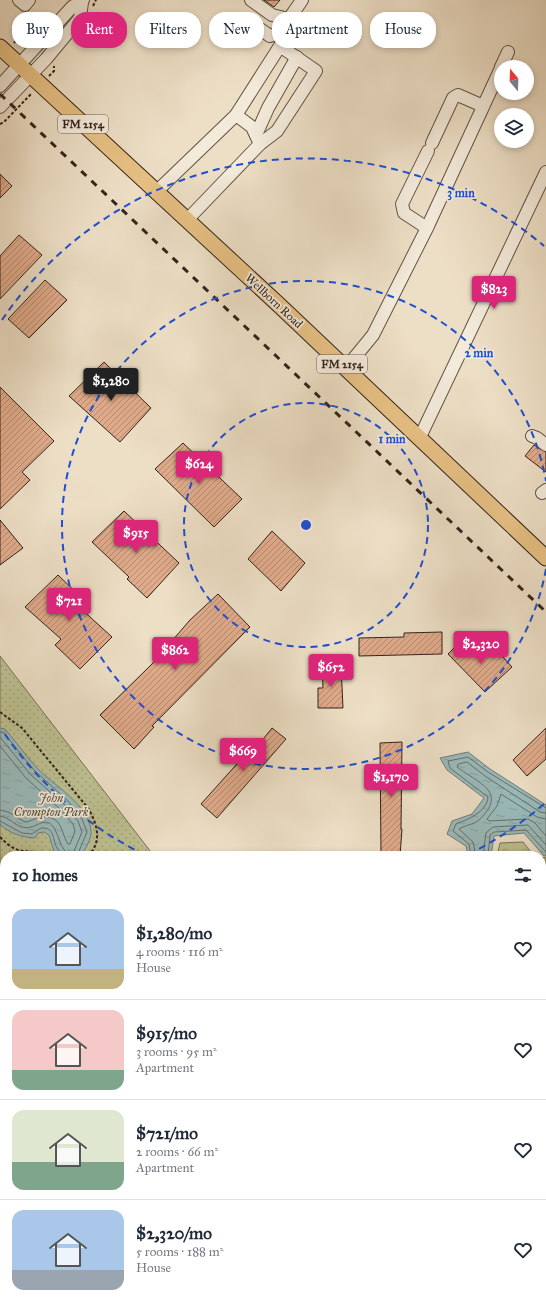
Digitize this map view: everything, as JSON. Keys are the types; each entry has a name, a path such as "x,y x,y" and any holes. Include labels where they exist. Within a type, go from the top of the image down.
{"main road":[{"name":"Wellborn Road","path":"3,49 420,437 546,558"}],"street":[{"path":"19,0 25,5 29,0"},
{"path":"251,0 272,15"},
{"path":"294,12 302,0"},
{"path":"0,86 25,70 80,18 82,1"},
{"path":"156,192 236,115 274,48"},
{"path":"187,220 258,140 277,131 316,71 286,48"},
{"path":"504,60 508,52"},
{"path":"258,140 268,108 297,57"},
{"path":"0,107 25,70"},
{"path":"346,368 373,335 426,228 494,82"},
{"path":"426,228 404,213 402,204 453,98 458,95 483,106"},
{"path":"236,115 252,127 258,140"},
{"path":"420,437 546,172"},
{"path":"532,436 546,445"}],"path":[{"path":"3,49 12,42"},
{"path":"0,712 22,728 88,808 94,820 97,834 92,851"},
{"path":"0,837 8,846 20,851"}],"green space":[{"name":"John Crompton Park","path":"0,656 150,851 0,851"},
{"path":"523,842 530,851 498,851 500,843"}],"water":[{"path":"0,728 5,729 44,775 77,803 88,820 91,833 88,844 84,851 54,851 49,835 44,832 38,833 35,838 25,837 12,833 0,824"},
{"path":"468,752 490,769 546,805 546,851 540,851 524,833 494,836 492,851 467,851 466,846 447,834 452,821 472,814 484,798 447,770 440,758"}],"building":[{"path":"264,0 280,0 274,7"},
{"path":"0,174 12,186 0,198"},
{"path":"19,235 42,255 0,299 0,256"},
{"path":"45,280 67,300 29,338 8,319"},
{"path":"104,362 151,408 120,442 69,396"},
{"path":"0,387 54,441 22,472 30,480 0,509"},
{"path":"183,443 242,499 214,527 155,469"},
{"path":"534,445 546,452 546,472 525,456"},
{"path":"124,511 179,563 147,598 127,579 129,577 92,542"},
{"path":"0,520 23,548 0,565"},
{"path":"272,531 305,563 281,591 248,559"},
{"path":"58,575 84,600 78,606 112,637 80,669 55,645 61,639 25,607"},
{"path":"218,594 250,627 152,726 154,727 134,749 100,715 152,664 190,620"},
{"path":"442,632 442,654 359,656 359,638 404,637 404,633"},
{"path":"463,639 481,657 493,646 512,667 485,692 448,654"},
{"path":"341,665 343,708 318,708 318,688 323,688 322,666"},
{"path":"272,728 286,739 217,818 201,804 244,756 241,754 255,739 260,743"},
{"path":"546,728 546,759 527,776 513,760"},
{"path":"402,742 402,829 400,851 381,851 380,743"}],"railway":[{"path":"0,94 546,612"}]}
